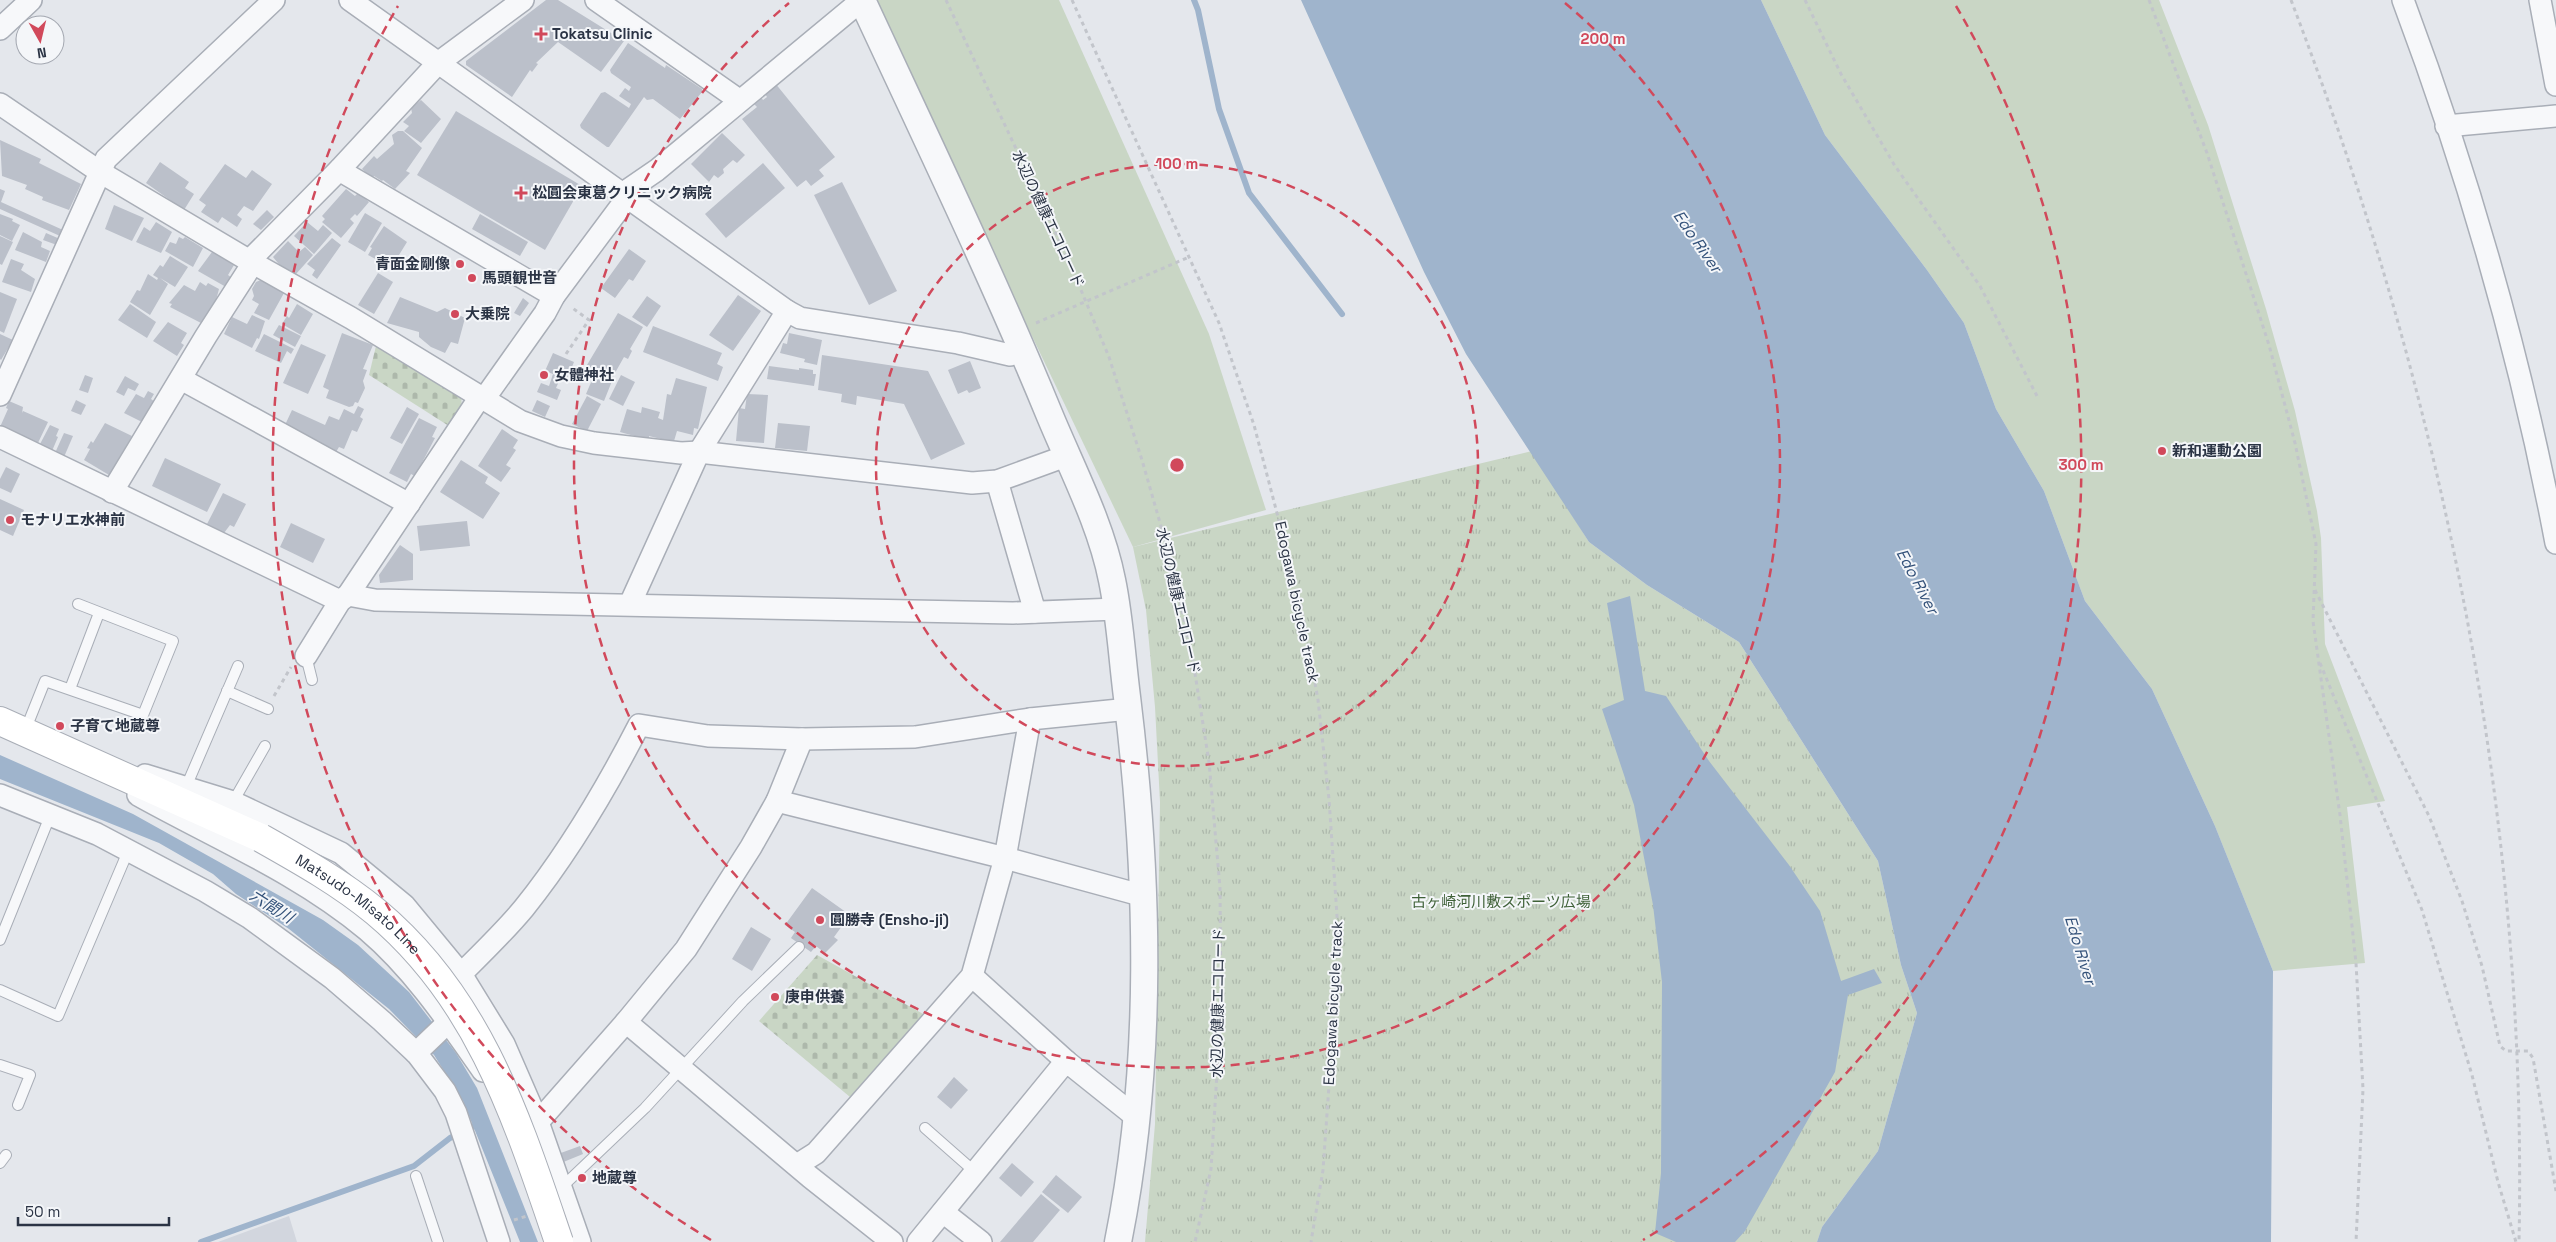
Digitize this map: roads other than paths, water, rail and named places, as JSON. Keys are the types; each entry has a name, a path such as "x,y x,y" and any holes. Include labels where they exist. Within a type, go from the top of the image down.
{"main road":[{"name":"Matsudo-Misato Line","path":"0,721 261,838 294,856 376,912 432,970 477,1034 572,1239"}],"street":[{"path":"0,30 31,0"},
{"path":"0,395 106,159 274,0"},
{"path":"350,0 624,196 787,311 800,318 958,343 1010,355 1026,337"},
{"path":"112,492 251,262 438,63 522,0"},
{"path":"596,0 739,100"},
{"path":"306,656 482,398 545,313 554,296 624,196 862,0 1026,337 1066,456 1103,546 1112,580 1137,779 1144,896 1144,1017 1136,1117 1126,1202 1118,1242"},
{"path":"2403,0 2430,71 2497,286 2549,473 2556,543"},
{"path":"2540,0 2556,85"},
{"path":"0,104 100,172 251,262 350,318 520,421 561,436 613,446 681,453 699,452 972,483 997,481 1066,456"},
{"path":"2446,126 2556,116"},
{"path":"339,170 554,296"},
{"path":"630,604 699,452 787,311"},
{"path":"181,379 409,504"},
{"path":"0,437 112,492 344,598 630,604 782,610 1035,612 1116,609"},
{"path":"997,481 1035,612"},
{"path":"461,974 523,910 587,820 639,725 708,736 802,739 915,737 1030,719 1129,709"},
{"path":"797,1165 816,1154 972,976 1005,858 1030,719"},
{"path":"535,1114 626,1022 686,949 750,847 776,801 802,739"},
{"path":"66,750 233,802 340,853 404,904 461,974 504,1044 535,1114 562,1187 572,1239 553,1242"},
{"path":"66,750 128,790 259,859 328,900 368,931 406,968 496,1086 535,1114"},
{"path":"0,795 129,849 250,918 332,978 416,1053 445,1091 462,1131 499,1242"},
{"path":"776,801 1005,858 1144,896"},
{"path":"972,976 1066,1061 1136,1117"},
{"path":"416,1053 448,1021 476,999"},
{"path":"626,1022 892,1242"},
{"path":"918,1242 1066,1061"},
{"path":"944,1212 981,1242"}],"lane":[{"path":"25,732 45,681 143,715 173,641 78,604"},
{"path":"70,689 99,612"},
{"path":"306,656 312,680"},
{"path":"186,787 238,666"},
{"path":"227,691 268,709"},
{"path":"233,802 265,746"},
{"path":"0,940 50,816"},
{"path":"0,990 58,1016 129,849"},
{"path":"562,1187 645,1108 743,1001 799,947"},
{"path":"0,1065 30,1075 18,1105"},
{"path":"925,1128 975,1172"},
{"path":"416,1176 438,1242"}],"water":[{"name":"Edo River","path":"1301,0 1761,0 1825,135 1927,270 1964,323 1996,409 2044,491 2085,601 2152,689 2215,826 2273,971 2271,1242 1817,1242 1822,1227 1878,1151 1917,1013 1901,965 1878,861 1739,642 1647,585 1589,542 1466,354 1424,272"},
{"path":"1630,596 1645,691 1666,696 1709,761 1789,865 1820,911 1841,981 1874,969 1882,983 1848,995 1835,1072 1745,1231 1735,1242 1676,1242 1655,1233 1661,1173 1662,982 1653,905 1634,805 1602,709 1624,700 1607,603"},
{"name":"六間川","path":"0,755 133,814 323,920 358,945 409,992 456,1053 477,1088 538,1242 520,1242 463,1101 434,1055 389,1009 289,929 236,894 213,874 159,843 0,779"}],"waterway":[{"path":"1194,0 1198,10 1219,109 1249,193 1342,314"},
{"path":"201,1242 414,1166 450,1138 481,1123"}],"place":[{"name":"Tokatsu Clinic","path":"541,34"},
{"name":"松圓会東葛クリニック病院","path":"521,193"},
{"name":"青面金剛像","path":"460,264"},
{"name":"馬頭観世音","path":"472,278"},
{"name":"大乗院","path":"455,314"},
{"name":"女體神社","path":"544,375"},
{"name":"新和運動公園","path":"2162,451"},
{"name":"モナリエ水神前","path":"10,520"},
{"name":"子育て地蔵尊","path":"60,726"},
{"name":"圓勝寺 (Ensho-ji)","path":"820,920"},
{"name":"庚申供養","path":"775,997"},
{"name":"地蔵尊","path":"582,1178"}],"park label":[{"name":"古ヶ崎河川敷スポーツ広場","path":"1501,902"}]}
